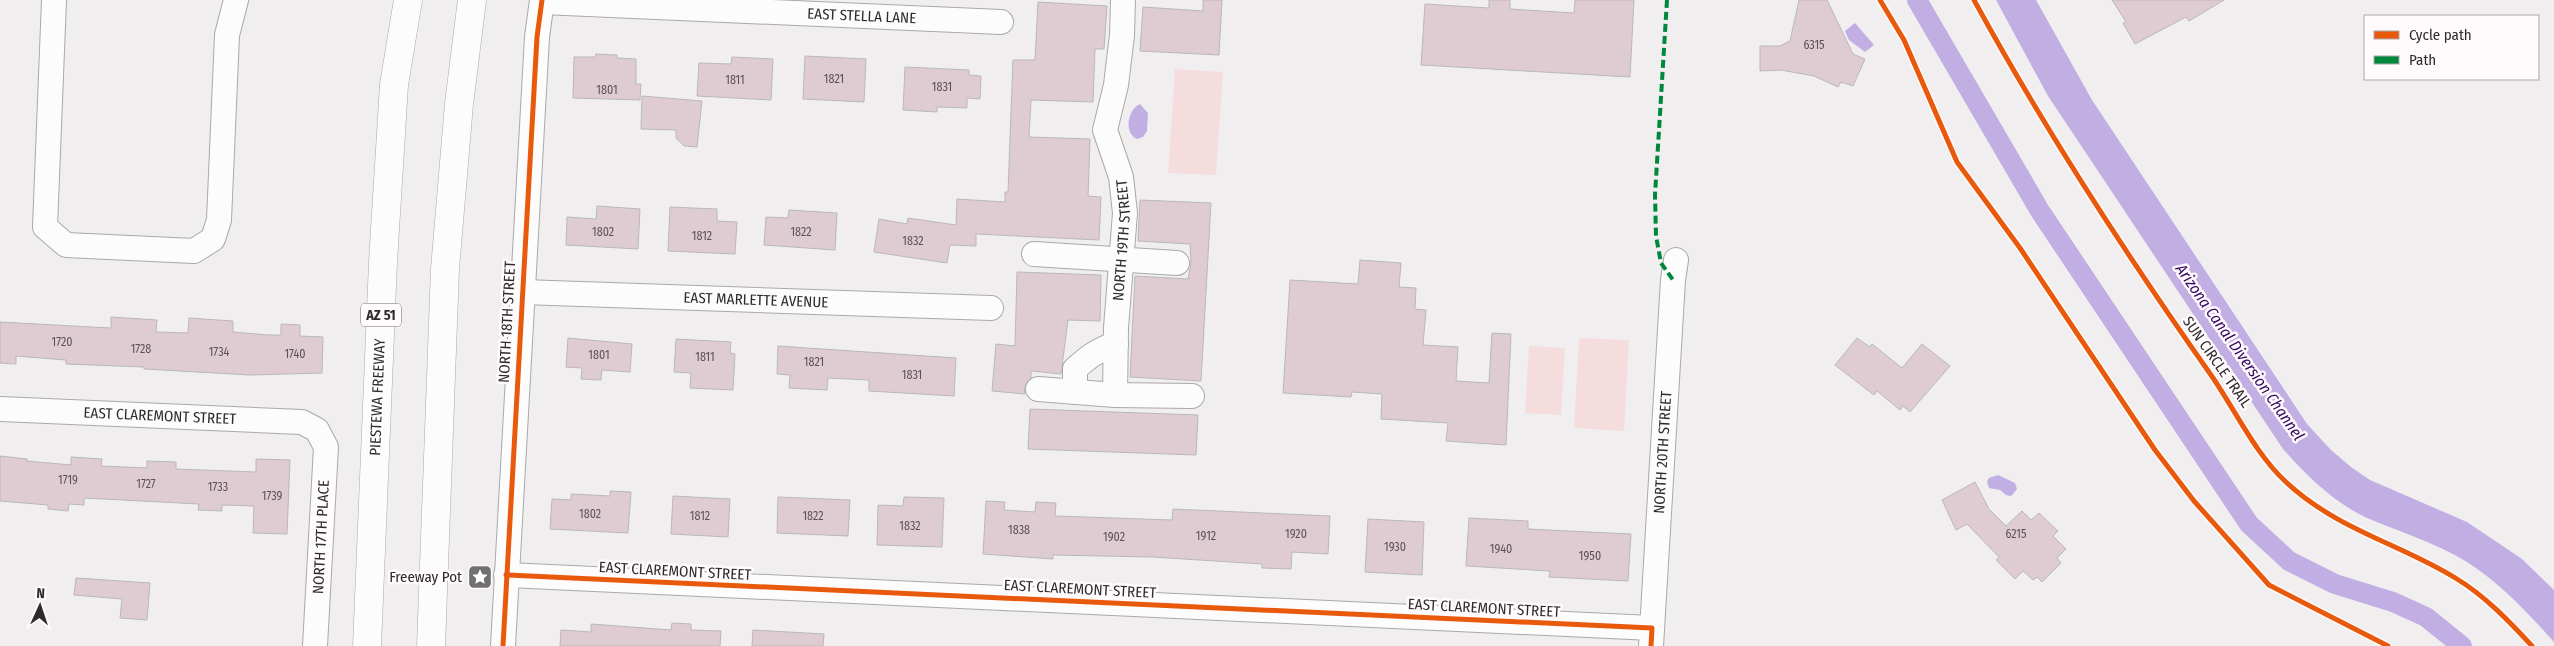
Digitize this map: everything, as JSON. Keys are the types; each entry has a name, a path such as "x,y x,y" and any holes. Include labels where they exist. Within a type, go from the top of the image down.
{"highway":[{"name":"PIESTEWA FREEWAY","path":"366,641 383,271 394,85 408,0"},
{"path":"431,646 445,269 459,104 472,0"},
{"path":"433,619 437,646"}],"street":[{"path":"54,0 45,227 66,245 194,251 213,239 219,220 227,36 236,0"},
{"name":"NORTH 19TH STREET","path":"1115,395 1116,344 1125,213 1121,177 1105,130 1116,85 1122,35 1123,0"},
{"name":"EAST STELLA LANE","path":"542,1 1001,22"},
{"name":"NORTH 18TH STREET","path":"503,646 537,38 542,1"},
{"path":"1034,254 1177,263"},
{"name":"NORTH 20TH STREET","path":"1651,637 1673,280 1676,260"},
{"name":"EAST MARLETTE AVENUE","path":"522,292 991,308"},
{"path":"1075,392 1076,369 1089,356 1105,347 1116,344"},
{"path":"1038,389 1115,395 1192,396"},
{"name":"EAST CLAREMONT STREET","path":"0,408 302,422 318,430"},
{"name":"NORTH 17TH PLACE","path":"315,646 326,447 318,430"},
{"name":"EAST CLAREMONT STREET","path":"506,576 1651,637"}],"shaded area":[{"path":"1175,69 1223,72 1216,175 1168,173"},
{"path":"1579,338 1629,340 1624,431 1574,428"},
{"path":"1529,346 1565,348 1561,415 1525,413"}],"water":[{"name":"Arizona Canal Diversion Channel","path":"1996,0 2036,0 2092,100 2307,424 2331,450 2370,480 2467,522 2522,559 2554,590 2554,642 2513,599 2467,562 2442,549 2353,511 2331,496 2301,469 2283,449 2048,96"},
{"path":"1855,23 1874,45 1865,52 1849,40 1845,31"},
{"path":"1140,104 1148,113 1147,131 1143,137 1137,139 1130,132 1129,121 1132,111"},
{"path":"1998,475 2015,483 2017,489 2011,496 2006,495 2000,490 1989,488 1987,482 1989,478"}],"building":[{"path":"1203,0 1222,0 1219,55 1140,51 1143,7 1203,11"},
{"path":"1489,0 1510,0 1510,9 1574,13 1575,0 1634,0 1630,77 1421,65 1425,4 1489,8"},
{"path":"1799,0 1827,0 1853,54 1865,59 1853,86 1841,82 1838,87 1814,76 1781,70 1760,71 1760,46 1780,46 1790,41"},
{"path":"2112,0 2224,0 2189,21 2186,17 2135,44 2123,23 2126,22"},
{"path":"1038,2 1107,6 1104,49 1095,49 1093,102 1031,100 1029,137 1090,139 1088,196 1101,197 1099,240 976,234 976,246 950,245 947,263 874,252 879,219 907,224 908,218 956,225 957,199 1005,202 1005,192 1008,192 1013,60 1035,60"},
{"path":"596,54 617,55 617,58 636,59 636,84 641,84 640,100 573,98 574,57 595,57"},
{"path":"805,56 866,59 864,102 803,99"},
{"path":"732,57 773,59 771,100 697,96 699,63 731,64"},
{"path":"905,67 969,70 969,75 981,76 980,99 967,98 967,108 937,107 937,112 903,110"},
{"path":"642,96 702,101 697,147 684,146 676,138 676,130 641,129"},
{"path":"1140,200 1211,203 1201,381 1130,377 1135,276 1188,279 1191,263 1190,244 1138,241"},
{"path":"597,206 640,209 638,249 566,245 567,217 596,219"},
{"path":"670,207 717,209 717,221 737,222 735,254 668,251"},
{"path":"789,210 837,213 835,250 764,245 766,217 788,218"},
{"path":"1360,260 1401,263 1399,287 1416,288 1415,309 1426,310 1423,345 1458,347 1456,381 1489,383 1492,333 1511,334 1506,445 1446,441 1448,423 1381,419 1382,394 1352,392 1351,397 1283,393 1290,280 1358,284"},
{"path":"1017,272 1101,275 1100,321 1068,320 1061,374 1031,371 1031,378 1024,387 1025,394 992,391 996,344 1015,346"},
{"path":"111,317 157,320 156,332 188,333 189,318 233,321 233,332 268,335 281,335 281,324 300,325 300,336 323,337 322,373 250,375 144,369 144,367 66,364 66,360 16,356 16,364 0,363 0,322 111,328"},
{"path":"568,338 632,344 630,372 602,370 601,380 581,379 582,368 566,367"},
{"path":"1857,338 1870,347 1872,344 1902,368 1922,344 1950,366 1910,412 1903,406 1900,410 1877,391 1874,395 1835,365"},
{"path":"676,339 731,342 730,353 735,354 733,390 690,388 691,373 674,372"},
{"path":"778,346 956,358 954,396 869,391 869,380 828,378 827,390 789,388 790,375 777,374"},
{"path":"1030,409 1198,415 1196,455 1028,449"},
{"path":"0,456 27,459 27,461 71,465 71,457 102,459 101,466 147,468 147,461 176,462 176,469 256,472 256,459 290,460 287,534 253,533 254,506 222,505 222,511 198,510 199,504 84,498 84,505 69,504 68,511 48,509 48,505 0,501"},
{"path":"1975,482 1989,509 2006,526 2022,511 2031,520 2039,513 2058,531 2053,536 2066,549 2057,558 2061,563 2042,582 2037,577 2033,580 2023,571 2015,579 1996,560 1999,557 1967,524 1956,530 1942,500"},
{"path":"610,491 631,492 628,533 550,529 552,499 571,500 571,494 610,496"},
{"path":"673,496 730,499 728,537 671,534"},
{"path":"778,497 850,500 848,536 777,533"},
{"path":"904,497 944,498 942,547 877,545 878,505 903,506"},
{"path":"986,501 1005,502 1004,510 1035,512 1036,502 1056,503 1055,516 1172,520 1173,509 1330,516 1328,554 1292,552 1291,569 1262,568 1262,564 1152,557 1053,555 1053,559 983,554"},
{"path":"1469,518 1528,521 1528,529 1631,534 1628,581 1549,577 1550,571 1466,566"},
{"path":"1368,519 1424,522 1422,575 1365,572"},
{"path":"76,578 150,583 147,620 120,618 122,599 74,595"},
{"path":"672,623 691,624 691,630 721,631 720,646 560,646 561,630 591,632 591,624 671,630"},
{"path":"753,630 824,634 823,646 752,646"}],"waterway":[{"path":"1917,0 2040,211 2249,524 2289,561 2335,584 2393,602 2426,617 2462,646"}],"marked path":[{"path":"1667,0 1655,195 1656,236 1661,263 1673,280"}],"cycle path":[{"path":"503,646 537,37 542,0"},
{"path":"1880,0 1904,40 1957,162 2020,248 2155,450 2194,501 2269,585 2388,646"},
{"name":"SUN CIRCLE TRAIL","path":"1974,0 2029,96 2087,190 2220,388 2255,445 2275,471 2306,499 2327,513 2457,579 2497,610 2532,646"},
{"path":"506,575 1652,628 1651,646"}],"place":[{"name":"Freeway Pot","path":"480,577"}]}
